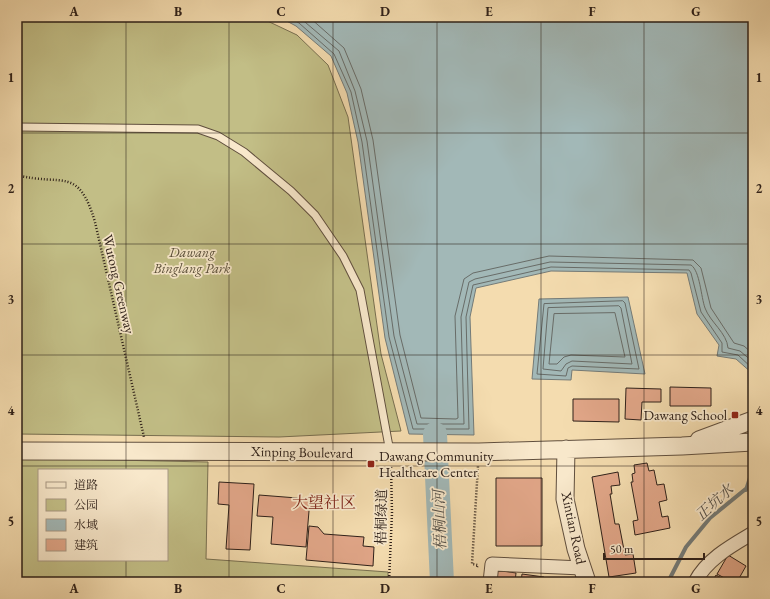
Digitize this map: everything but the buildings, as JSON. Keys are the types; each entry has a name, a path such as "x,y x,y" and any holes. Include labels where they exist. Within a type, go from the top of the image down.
{"street":[{"name":"Xinping Boulevard","path":"682,446 749,421"},
{"name":"Xinping Boulevard","path":"17,451 148,450 479,452 682,446 747,442"},
{"name":"Xintian Road","path":"566,449 565,499 576,549 585,575"},
{"path":"695,582 700,572 714,559 730,546 753,533"},
{"path":"490,582 492,564 585,575"}],"lane":[{"path":"17,127 198,128 218,136 244,152 291,191 314,215 343,256 360,290 398,452"}],"path":[{"name":"Wutong Greenway","path":"17,175 42,180 67,181 77,185 85,193 95,222 148,450"},
{"name":"梧桐绿道","path":"389,582 392,513 398,452"},
{"path":"477,570 478,565 472,564 479,452"}],"green space":[{"name":"Dawang Binglang Park","path":"17,17 259,17 297,35 328,65 348,117 381,354 401,431 279,437 17,434"},
{"path":"17,458 208,462 206,559 388,572 388,582 17,582"}],"water":[{"path":"279,17 753,17 753,374 736,359 717,356 719,345 697,314 687,273 551,271 476,288 470,317 474,435 409,434 385,338 358,142 347,93 331,56 296,26"},
{"path":"628,297 645,374 572,370 571,380 532,379 539,299"}],"waterway":[{"name":"梧桐山河","path":"435,434 442,582"},
{"path":"746,490 753,468"},
{"name":"正坑水","path":"668,582 686,547 710,518 753,483"}],"place":[{"name":"Dawang School","path":"735,415"},
{"name":"Dawang Community Healthcare Center","path":"371,464"}],"district":[{"name":"大望社区","path":"324,502"}]}
